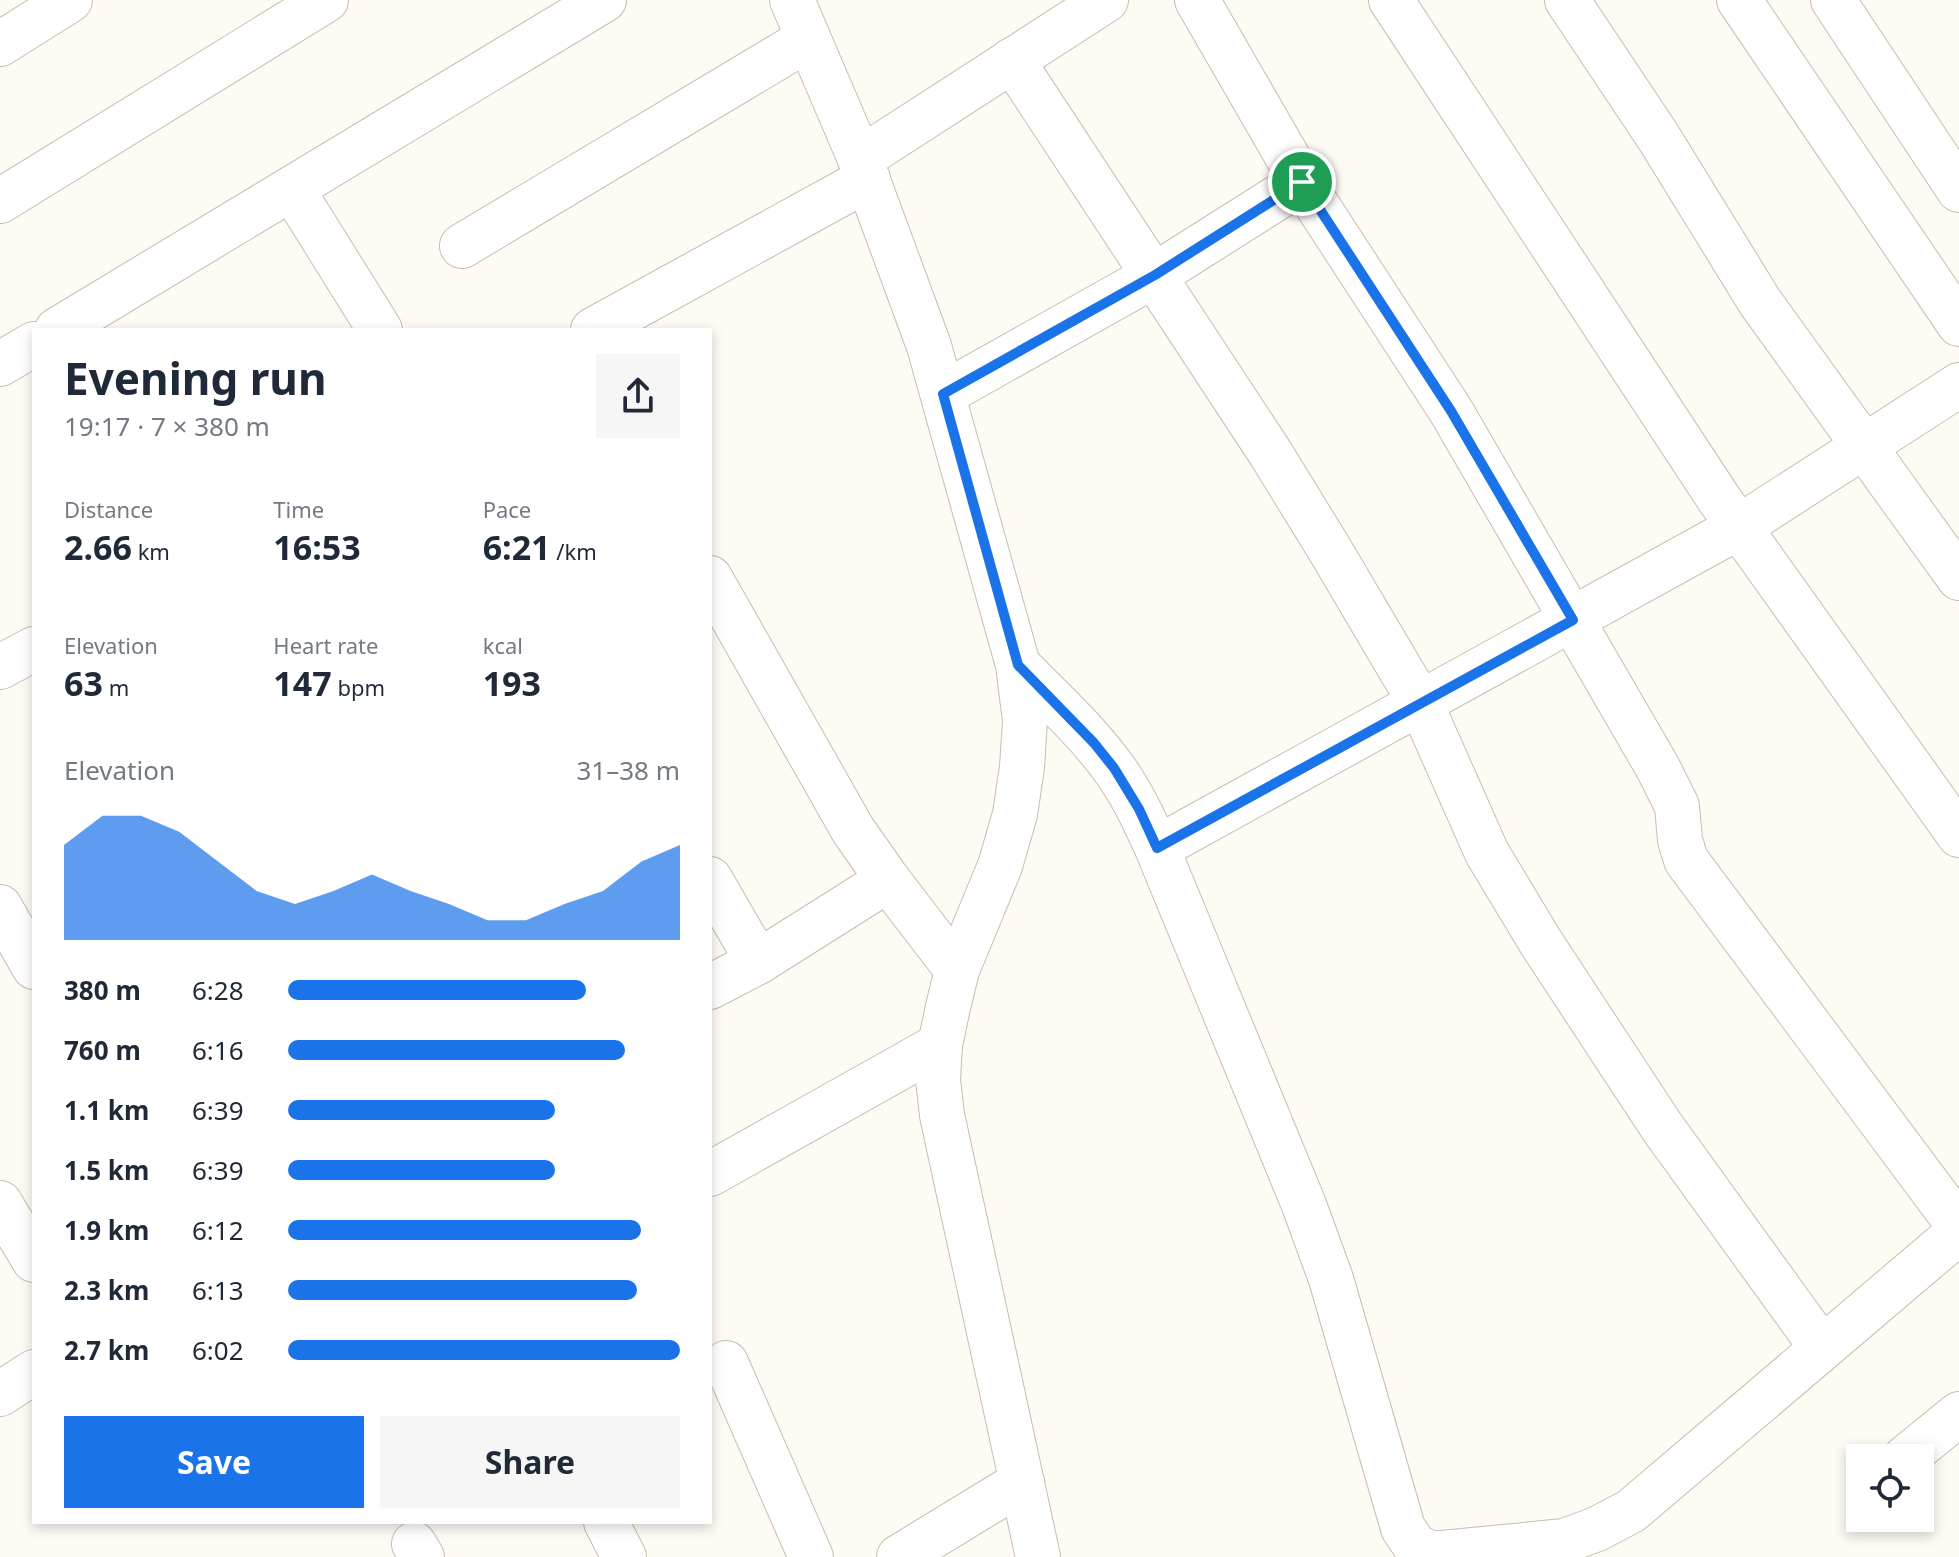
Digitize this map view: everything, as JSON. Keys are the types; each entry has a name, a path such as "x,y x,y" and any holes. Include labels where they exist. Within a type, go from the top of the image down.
{"street":[{"path":"0,44 70,0"},
{"path":"0,201 326,0"},
{"path":"60,328 604,0"},
{"path":"596,328 864,169 1012,60 1106,0"},
{"path":"1018,665 1094,743 1114,768 1139,809 1157,848 1304,1205 1331,1279 1403,1528 1415,1546 1432,1554 1564,1541 1597,1529 1631,1511 1959,1229 1686,860 1680,840 1677,806 1670,790 1451,411 1302,182 1197,0"},
{"path":"1391,0 1739,527 1959,835"},
{"path":"1567,0 1659,138 1760,302 1959,578"},
{"path":"1739,0 1959,324"},
{"path":"1833,0 1959,190"},
{"path":"462,246 800,19 864,169 929,346 1018,665 1025,721 1015,814 1000,866 957,970 940,1045 938,1080 942,1115 1038,1557"},
{"path":"1012,60 1279,466 1421,704 1487,853 1540,941 1662,1127 1822,1348"},
{"path":"943,394 1155,275 1302,182"},
{"path":"292,189 379,328"},
{"path":"0,364 32,345"},
{"path":"1157,848 1739,527 1959,385"},
{"path":"712,582 853,830 957,970"},
{"path":"0,667 32,650"},
{"path":"712,986 758,962 888,880"},
{"path":"712,882 758,962"},
{"path":"0,907 32,963"},
{"path":"712,1173 940,1045"},
{"path":"0,1203 32,1257"},
{"path":"726,1363 811,1557"},
{"path":"1922,1444 1959,1414"},
{"path":"899,1557 1022,1482"},
{"path":"607,1524 624,1557"}],"route":[{"path":"1302,182 1451,411 1573,620 1157,848 1139,809 1114,768 1094,743 1018,665 943,394 1155,275 1302,182"}]}
